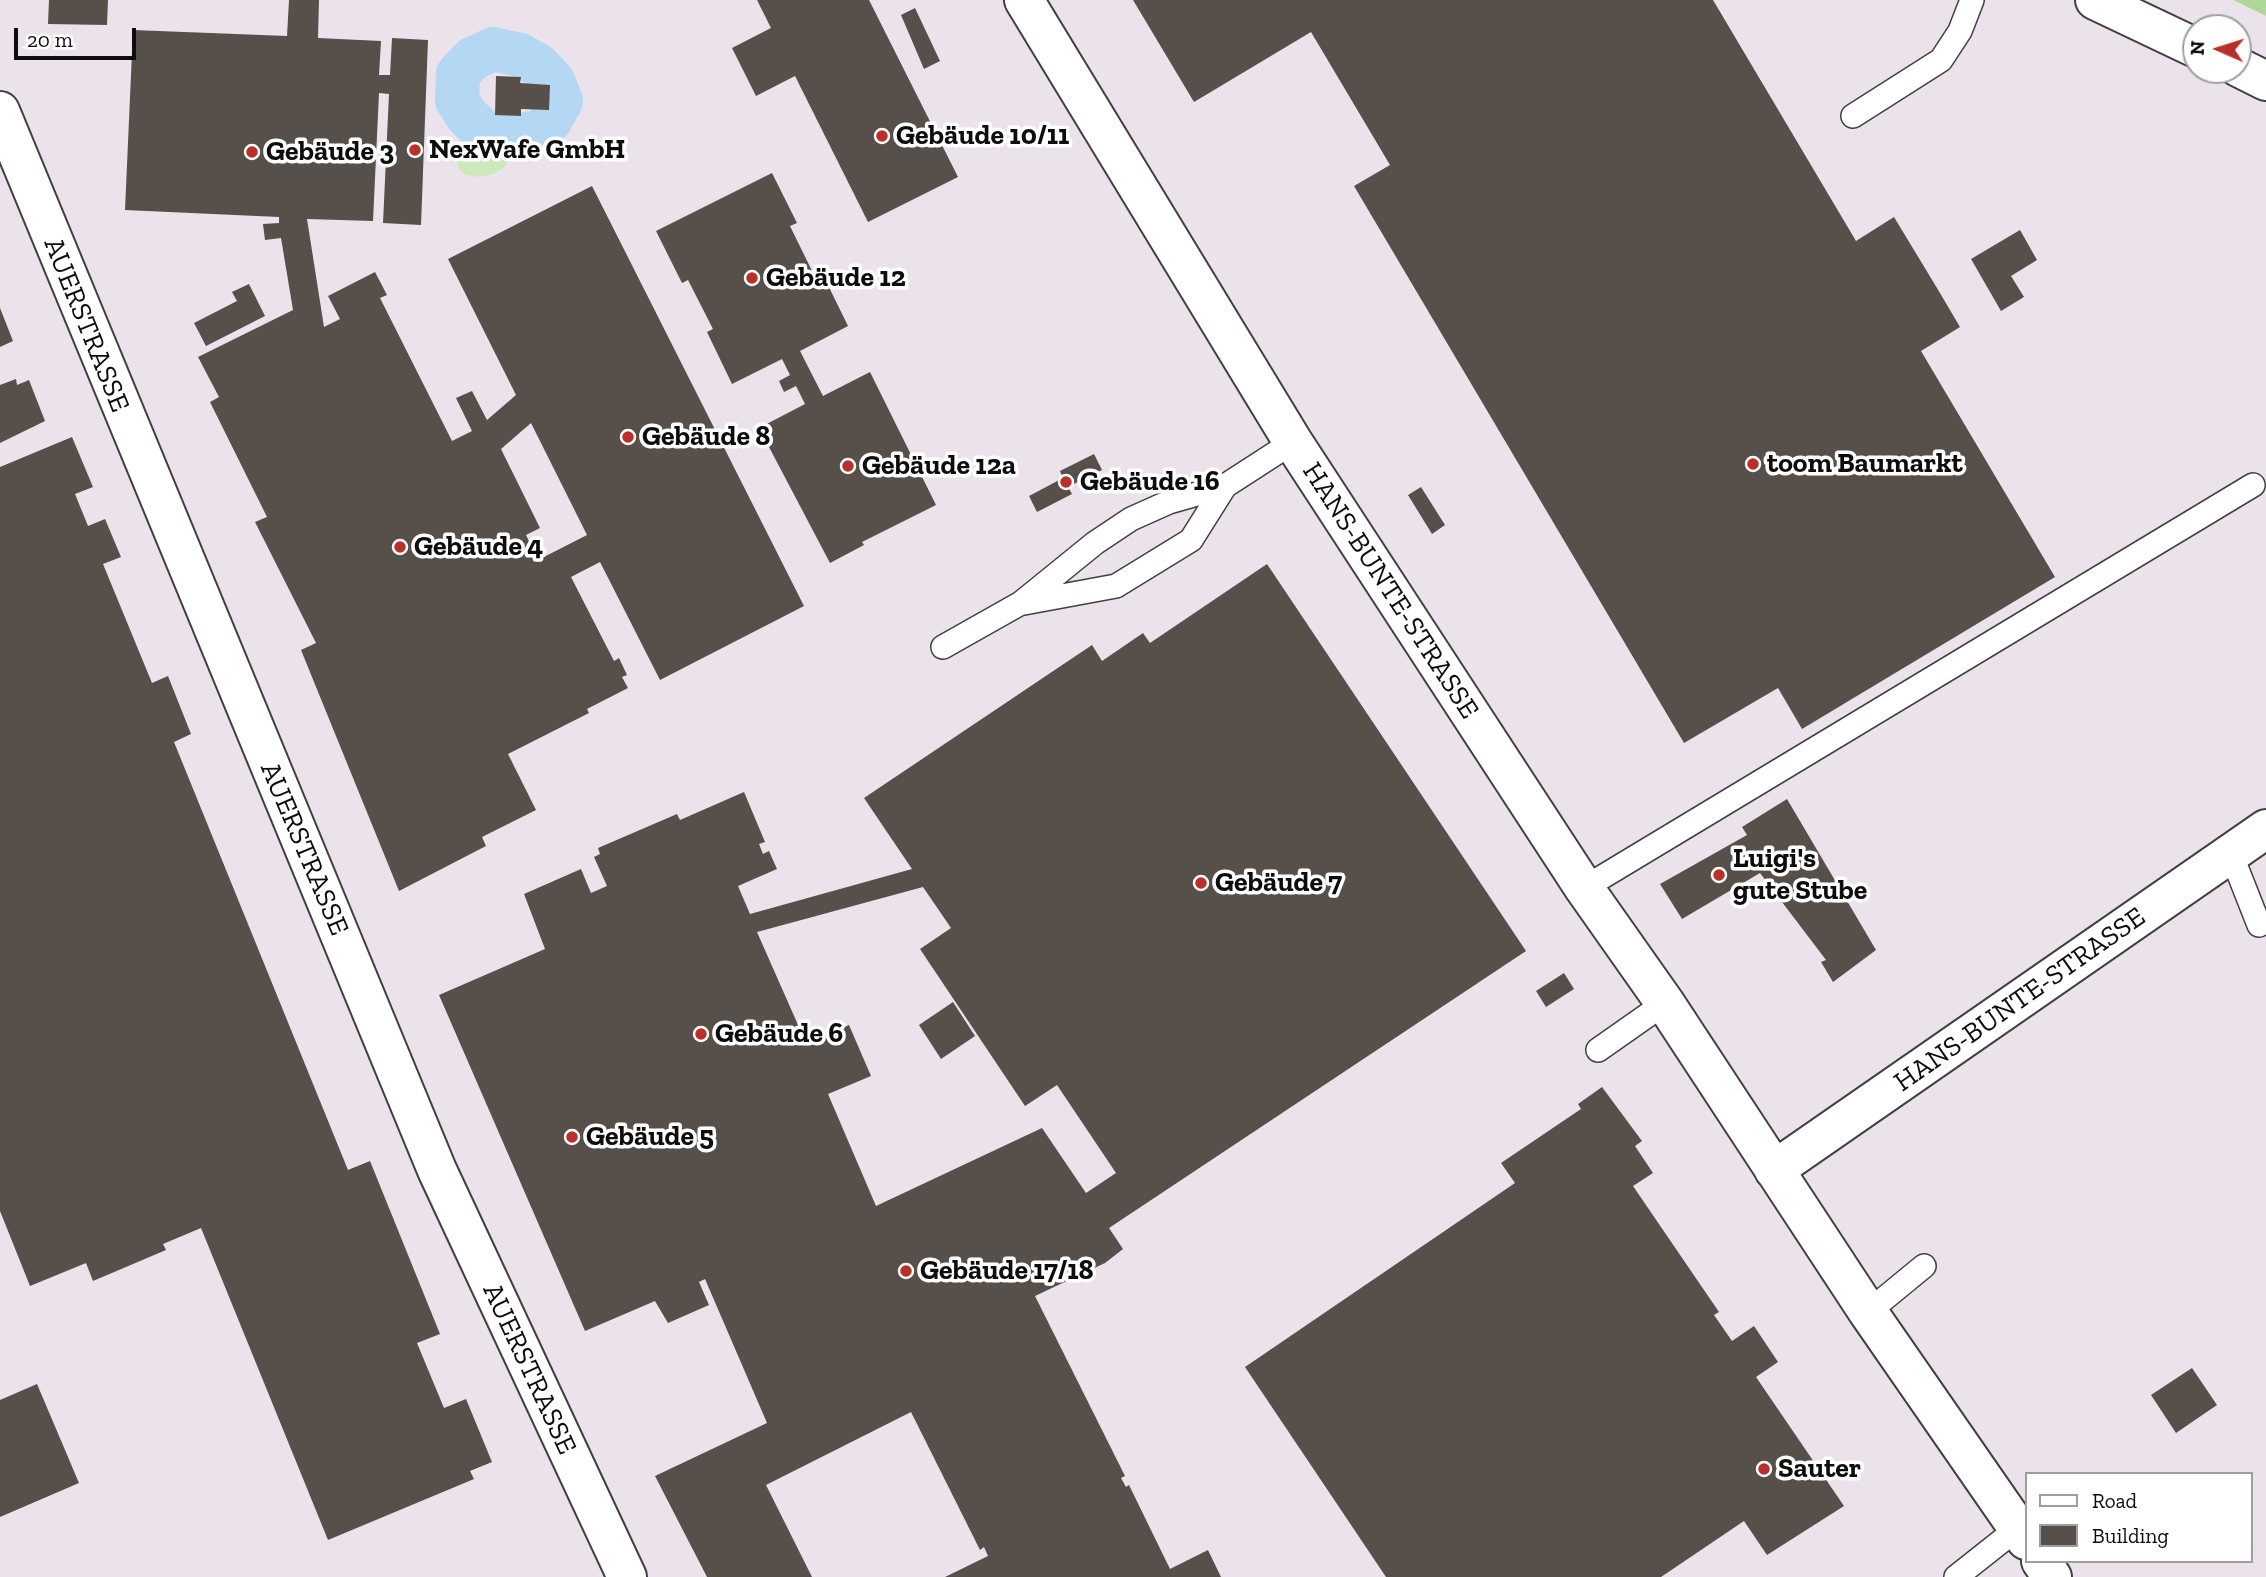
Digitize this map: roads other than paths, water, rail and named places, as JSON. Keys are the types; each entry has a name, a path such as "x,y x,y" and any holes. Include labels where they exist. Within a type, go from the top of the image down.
{"street":[{"name":"HANS-BUNTE-STRASSE","path":"1024,0 1293,442 1584,888 1665,1003 1868,1312 2022,1534"},
{"path":"2095,0 2182,41"},
{"name":"AUERSTRASSE","path":"0,111 98,355 438,1170 628,1577"},
{"name":"HANS-BUNTE-STRASSE","path":"1774,1170 2266,829"}],"lane":[{"path":"1853,116 1941,60 1960,30 1972,0"},
{"path":"943,647 1021,603 1095,543 1131,519 1169,502 1225,486 1293,442"},
{"path":"1584,888 2253,485"},
{"path":"1021,603 1116,586 1191,540 1225,486"},
{"path":"2231,854 2259,925"},
{"path":"1598,1049 1665,1003"},
{"path":"1868,1312 1924,1266"},
{"path":"1956,1577 2022,1534"}],"waterway":[{"path":"531,133 509,138 485,133 467,116 457,100 458,74 472,59 493,49 520,55 538,65 553,81 561,101 550,121"}],"place":[{"name":"Gebäude 10/11","path":"882,136"},
{"name":"NexWafe GmbH","path":"415,150"},
{"name":"Gebäude 3","path":"252,152"},
{"name":"Gebäude 12","path":"752,278"},
{"name":"Gebäude 8","path":"628,437"},
{"name":"toom Baumarkt","path":"1753,464"},
{"name":"Gebäude 12a","path":"848,466"},
{"name":"Gebäude 16","path":"1066,482"},
{"name":"Gebäude 4","path":"400,547"},
{"name":"Luigi's gute Stube","path":"1719,875"},
{"name":"Gebäude 7","path":"1201,883"},
{"name":"Gebäude 6","path":"701,1034"},
{"name":"Gebäude 5","path":"572,1137"},
{"name":"Gebäude 17/18","path":"906,1271"},
{"name":"Sauter","path":"1764,1469"}]}
